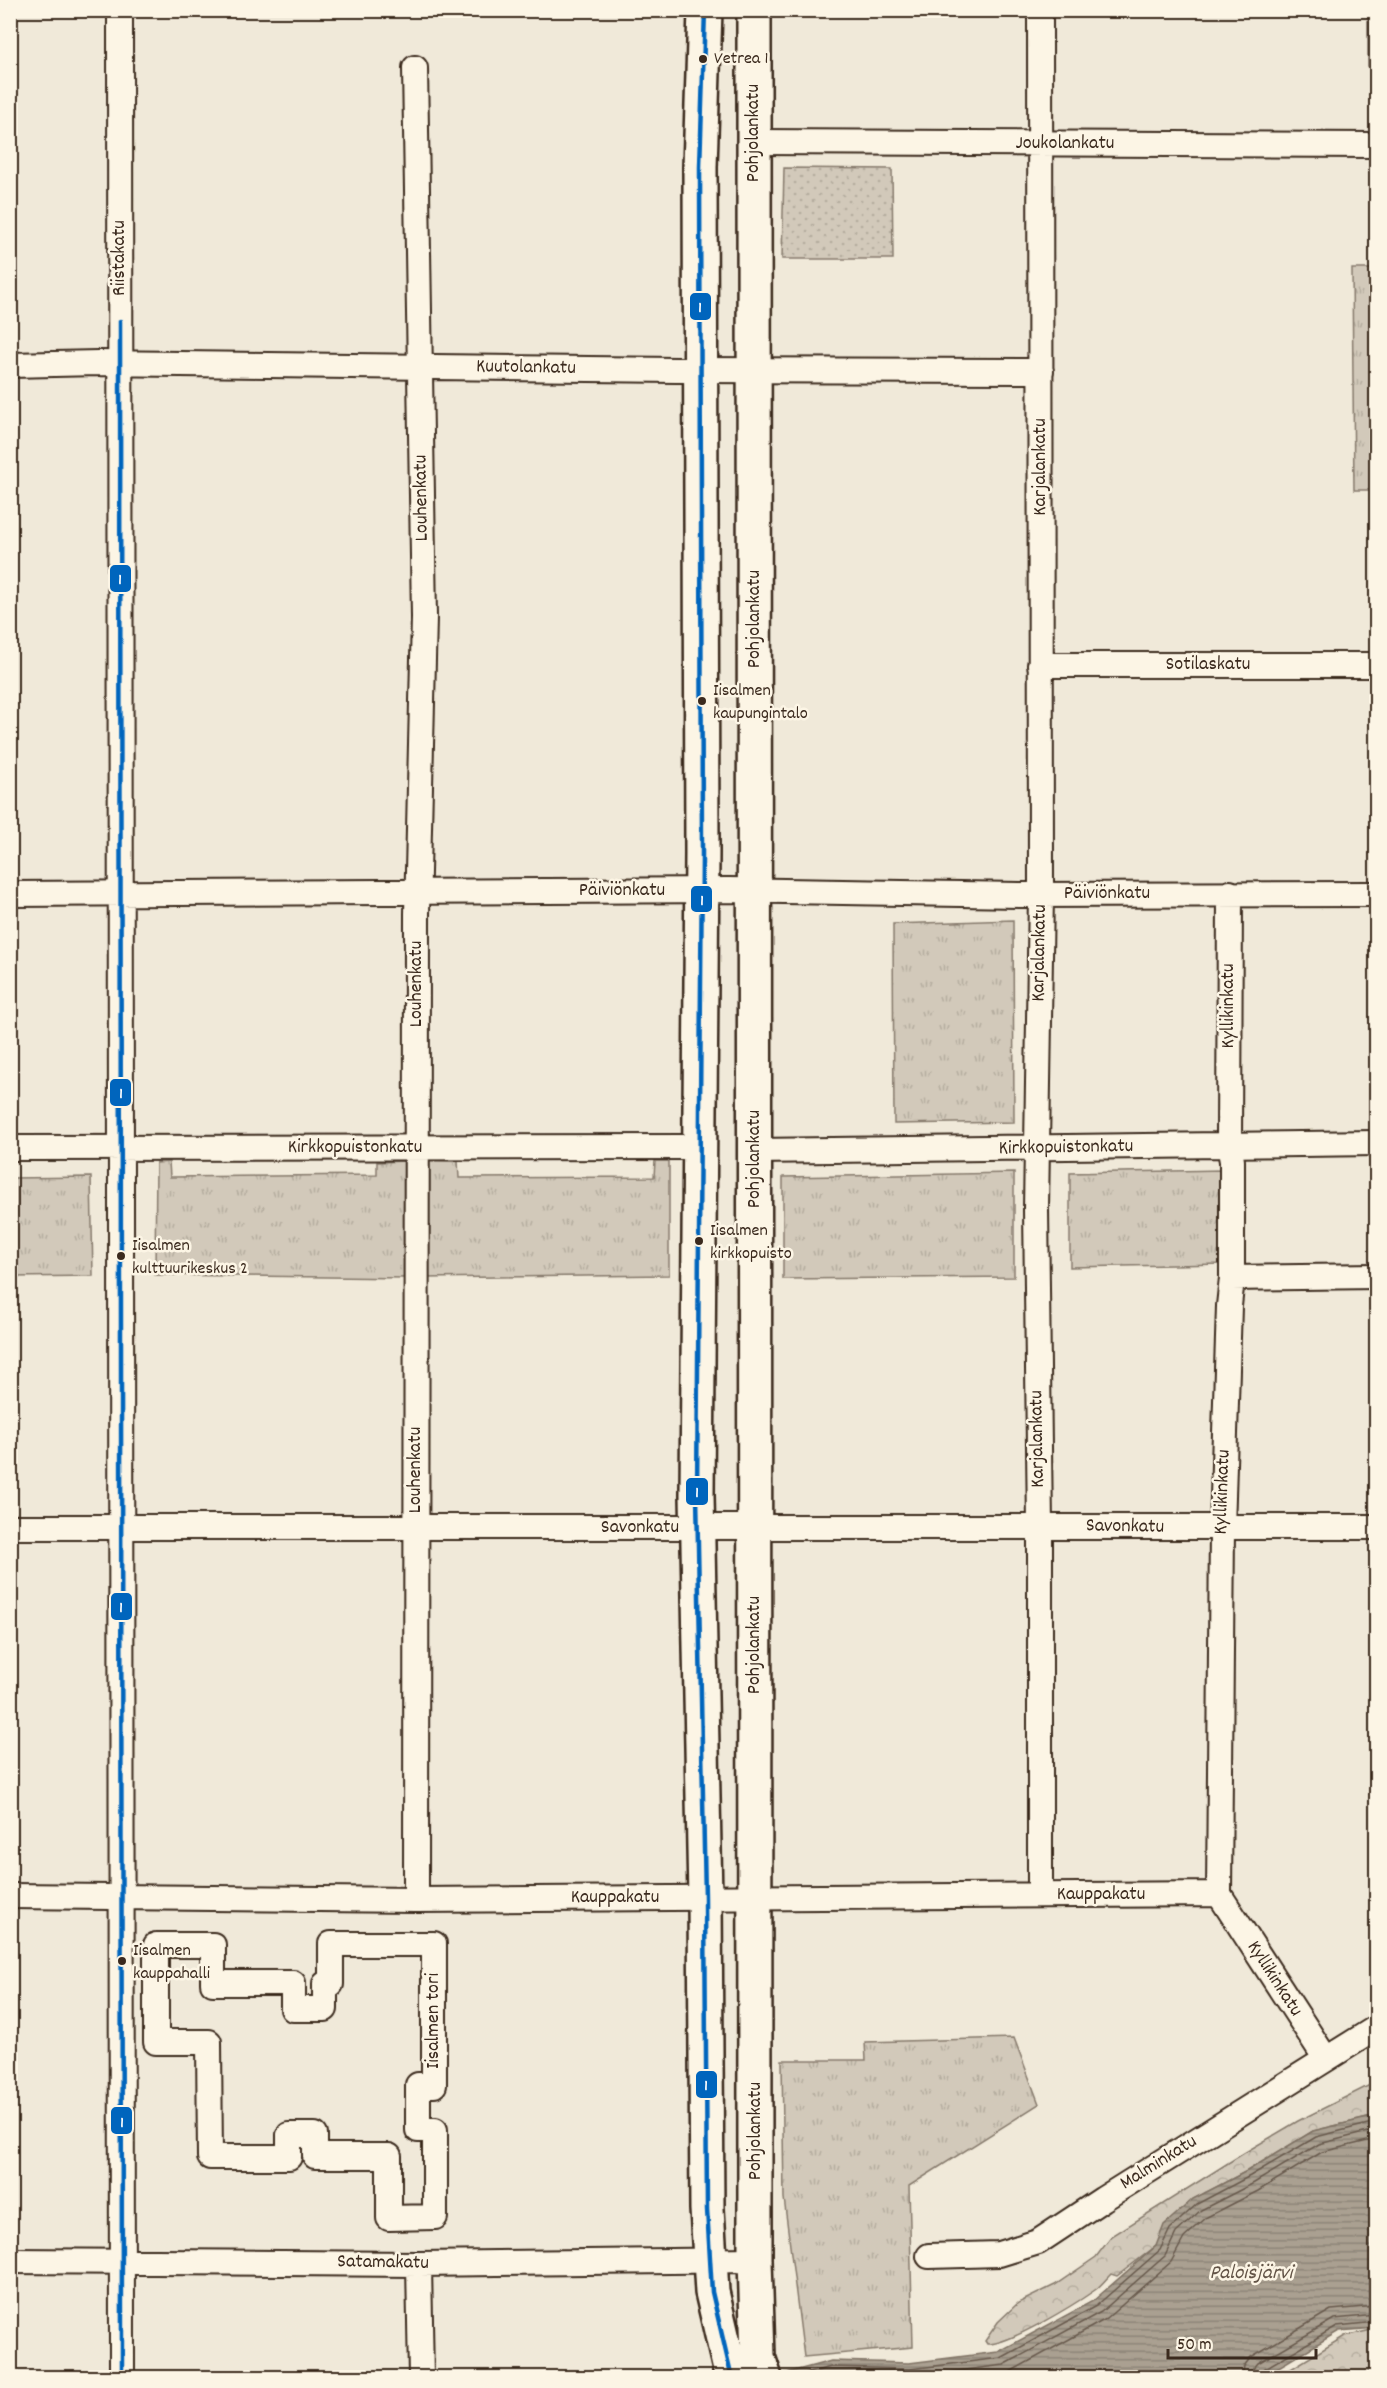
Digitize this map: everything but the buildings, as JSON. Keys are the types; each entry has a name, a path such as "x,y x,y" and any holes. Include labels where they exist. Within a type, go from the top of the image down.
{"main road":[{"name":"Pohjolankatu","path":"705,10 700,167 702,890 697,1529 705,1898 709,2260 714,2303 746,2370"},
{"name":"Pohjolankatu","path":"746,2370 755,2260 754,10"}],"street":[{"name":"Riistakatu","path":"120,10 122,2378"},
{"name":"Karjalankatu","path":"1040,10 1041,894 1036,1149 1040,1526 1040,1895"},
{"name":"Louhenkatu","path":"415,68 424,616 418,892 416,1899"},
{"name":"Joukolankatu","path":"754,142 1377,145"},
{"name":"Kuutolankatu","path":"10,365 1041,371"},
{"name":"Sotilaskatu","path":"1040,665 1377,665"},
{"name":"Päiviönkatu","path":"10,894 702,890 1041,894 1377,894"},
{"name":"Kyllikinkatu","path":"1230,893 1229,1145 1232,1161 1232,1278 1229,1305 1222,1528 1219,1894 1326,2059"},
{"name":"Kirkkopuistonkatu","path":"755,1151 1377,1143"},
{"name":"Kirkkopuistonkatu","path":"10,1148 699,1147"},
{"path":"1232,1278 1377,1276"},
{"name":"Savonkatu","path":"10,1527 697,1529 1040,1526 1377,1527"},
{"name":"Kauppakatu","path":"10,1896 537,1899 1219,1894"},
{"name":"Iisalmen tori","path":"330,1944 434,1944 434,2085 418,2085 418,2130 435,2130 435,2217 389,2217 389,2156 315,2157 315,2135 289,2135 289,2157 210,2157 209,2042 156,2043 156,1945 213,1945 213,1983 293,1983 293,2009 325,2009 325,1984 331,1984 330,1944"},
{"name":"Malminkatu","path":"929,2256 999,2254 1038,2242 1113,2192 1377,2028"},
{"name":"Satamakatu","path":"10,2261 419,2264 755,2260"},
{"path":"419,2264 421,2378"}],"green space":[{"path":"1368,11 1376,11 1376,66 1368,66"},
{"path":"784,168 892,169 893,259 782,259"},
{"path":"1352,269 1376,269 1376,490 1354,490"},
{"path":"1013,920 1014,1122 894,1124 893,924"},
{"path":"425,1160 458,1161 459,1178 654,1177 655,1161 669,1161 669,1275 424,1278"},
{"path":"407,1161 406,1278 155,1275 156,1163 169,1162 170,1177 377,1175 377,1162"},
{"path":"1223,1170 1224,1264 1070,1267 1070,1173"},
{"path":"1014,1173 1014,1277 783,1279 783,1177"},
{"path":"91,1177 93,1276 11,1277 11,1178"},
{"path":"1014,2038 1039,2104 909,2186 913,2347 804,2357 784,2198 782,2060 866,2060 865,2042"},
{"path":"1376,2082 1376,2116 1313,2131 1247,2171 1193,2199 1156,2246 1117,2276 1111,2274 1095,2290 1042,2323 997,2343 987,2344 985,2341 998,2322 1018,2303 1055,2285 1096,2257 1112,2236 1298,2121"},
{"path":"1376,2329 1376,2374 1368,2378 1276,2378 1345,2336"}],"water":[{"name":"Paloisjärvi","path":"1376,2116 1376,2328 1339,2331 1262,2377 768,2378 831,2361 909,2363 998,2352 1093,2301 1156,2246 1164,2225 1193,2199 1247,2171 1313,2131"}],"transit line":[{"name":"1","path":"705,10 700,167 702,853 697,1495 705,1898 707,2209 712,2292 732,2378"},
{"name":"1","path":"120,321 122,2378"}],"place":[{"name":"Vetrea 1","path":"703,59"},
{"name":"Iisalmen kaupungintalo","path":"702,701"},
{"name":"Iisalmen kirkkopuisto","path":"699,1241"},
{"name":"Iisalmen kulttuurikeskus 2","path":"121,1256"},
{"name":"Iisalmen kauppahalli","path":"122,1961"}]}
